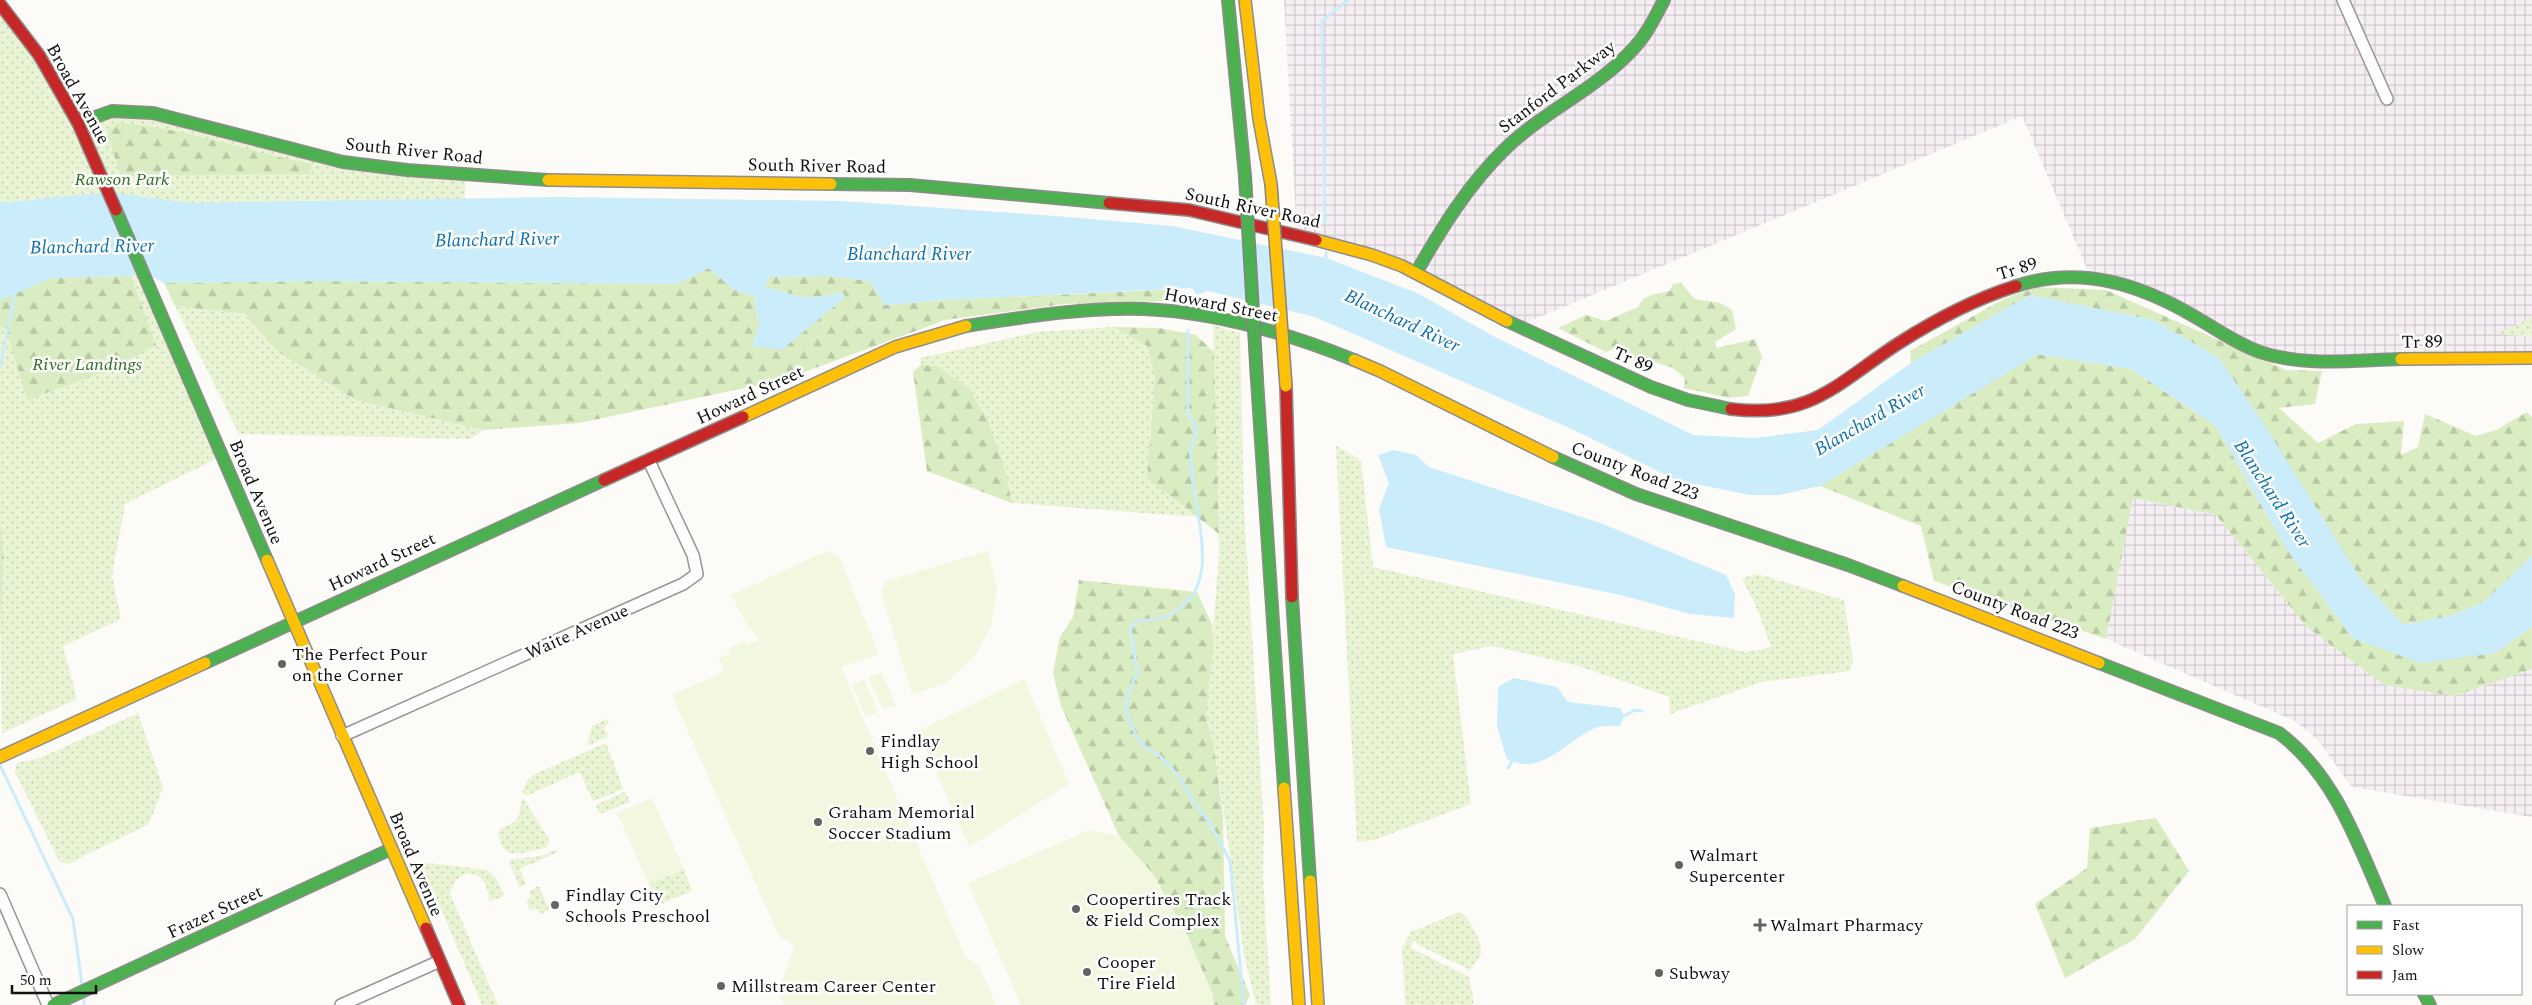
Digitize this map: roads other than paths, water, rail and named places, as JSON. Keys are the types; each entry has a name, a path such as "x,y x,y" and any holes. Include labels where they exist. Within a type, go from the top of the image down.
{"main road":[{"path":"1228,0 1236,67 1245,176 1299,1005"},
{"path":"1245,0 1258,119 1271,184 1286,386 1294,647 1318,1005"},
{"name":"Stanford Parkway","path":"1416,273 1455,209 1486,169 1504,150 1542,119 1598,82 1625,60 1646,34 1664,0"},
{"name":"Broad Avenue","path":"0,4 39,55 78,123 459,1005"},
{"name":"South River Road","path":"78,123 112,112 153,113 343,162 407,170 540,180 910,185 1189,210 1222,216 1343,246 1383,258 1540,336"},
{"name":"Tr 89","path":"1540,336 1632,380 1672,395 1722,408 1767,412 1790,409 1822,398 1921,330 1996,294 2043,278 2082,276 2107,278 2131,285 2162,298 2235,340 2258,351 2282,358 2308,360 2532,358"},
{"name":"Howard Street","path":"4,756 834,375 927,336 966,326 1041,314 1144,309 1186,313 1231,321 1301,339 1380,371 1544,453"},
{"name":"County Road 223","path":"1544,453 1636,494 1848,565 2279,733 2305,753 2325,779 2385,905"},
{"name":"Frazer Street","path":"53,1005 75,993 391,850"},
{"path":"1289,1005 1285,912 1290,857"},
{"path":"1312,918 1326,1005"}],"street":[{"path":"2343,0 2386,99"},
{"name":"Waite Avenue","path":"342,736 683,584 697,574 693,555 650,461"},
{"path":"0,894 48,1005"},
{"path":"341,1005 440,961"}],"water":[{"name":"Blanchard River","path":"109,192 189,203 562,197 841,201 1172,226 1326,258 1417,293 1495,337 1693,435 1755,438 1818,430 1911,363 2030,295 2153,320 2219,358 2266,427 2360,578 2403,625 2451,616 2484,602 2532,556 2532,627 2495,653 2421,663 2353,638 2288,551 2215,425 2131,369 2038,354 1820,486 1779,495 1750,495 1676,480 1576,431 1315,317 1208,291 1197,295 1192,288 944,300 885,305 870,281 827,276 769,277 765,287 806,298 845,293 843,299 782,350 752,346 759,324 754,295 734,290 709,268 678,284 315,281 164,283 143,272 130,276 52,278 0,300 0,203"},
{"path":"1393,450 1416,455 1429,467 1603,524 1726,575 1735,594 1734,618 1690,614 1621,595 1386,547 1379,509 1389,483 1378,455"},
{"path":"1514,678 1557,687 1568,702 1620,708 1624,716 1620,726 1596,728 1542,761 1531,764 1507,759 1497,727 1498,687"}],"waterway":[{"path":"1325,223 1322,21 1348,0"},
{"path":"1326,252 1326,261"},
{"path":"0,367 16,290"},
{"path":"1188,330 1188,414 1197,429 1191,451 1191,472 1202,542 1202,565 1198,586 1187,603 1167,616 1137,621 1130,628 1137,672 1127,698 1126,710 1136,736 1145,747 1160,756 1179,777 1195,804 1209,822 1230,861 1244,1005"},
{"path":"1624,716 1635,710 1642,711"},
{"path":"1508,768 1512,761"},
{"path":"0,765 73,919 82,985"},
{"path":"84,996 84,1005"}],"place":[{"name":"The Perfect Pour on the Corner","path":"282,664"},
{"name":"Findlay High School","path":"870,751"},
{"name":"Graham Memorial Soccer Stadium","path":"818,822"},
{"name":"Walmart Supercenter","path":"1679,865"},
{"name":"Findlay City Schools Preschool","path":"555,905"},
{"name":"Coopertires Track & Field Complex","path":"1076,909"},
{"name":"Walmart Pharmacy","path":"1760,925"},
{"name":"Cooper Tire Field","path":"1087,972"},
{"name":"Subway","path":"1659,973"},
{"name":"Millstream Career Center","path":"721,986"}],"park label":[{"name":"Rawson Park","path":"122,179"},
{"name":"River Landings","path":"87,364"}]}
